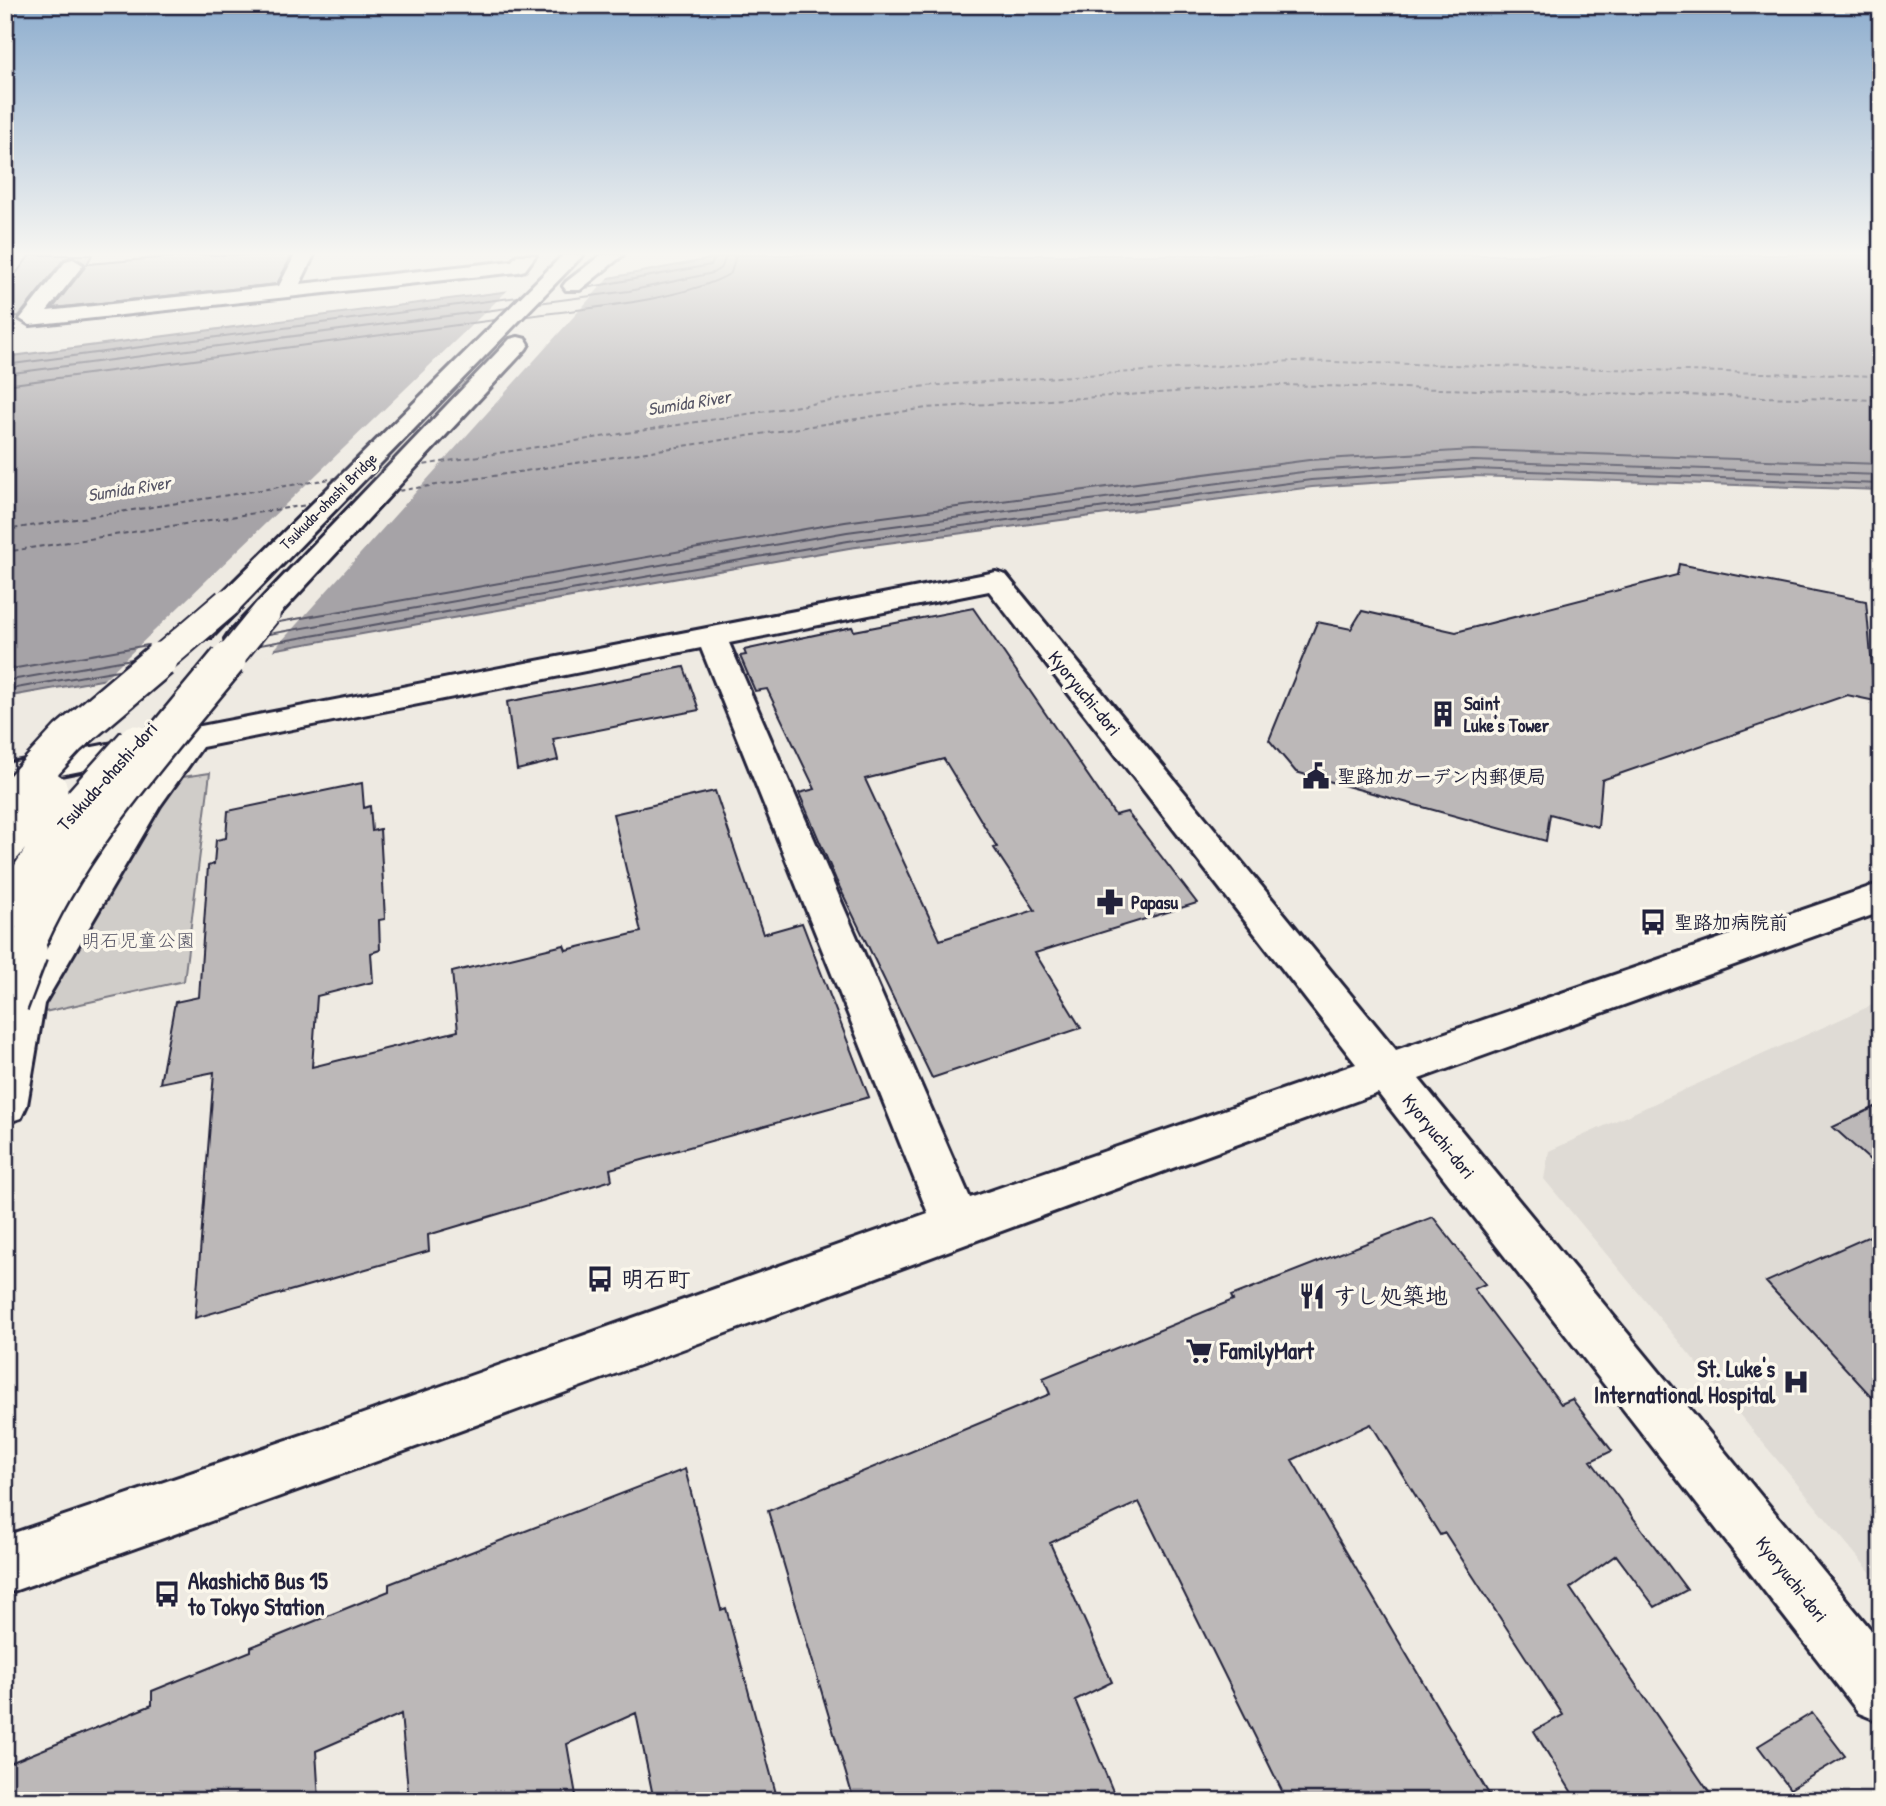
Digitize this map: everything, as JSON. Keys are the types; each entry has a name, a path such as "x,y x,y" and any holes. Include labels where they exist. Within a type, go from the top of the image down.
{"street":[{"name":"Tsukuda-ohashi Bridge","path":"115,721 227,603 487,339"},
{"name":"Tsukuda-ohashi Bridge","path":"178,725 267,613 522,339"},
{"name":"Kyoryuchi-dori","path":"711,636 996,581 1881,1691"},
{"path":"5,806 68,738 227,603"},
{"path":"5,1002 13,978 53,899 95,827 267,613"},
{"path":"5,775 178,725 711,636 957,1224"},
{"name":"Tsukuda-ohashi-dori","path":"5,846 40,801 115,721"},
{"path":"5,1105 23,1003 146,800 178,725"},
{"name":"Tsukuda-ohashi-dori","path":"5,913 34,864 86,794 178,725"},
{"path":"5,1565 346,1447 957,1224 1881,897"}],"shaded area":[{"name":"St. Luke's International Hospital","path":"1881,1001 1881,1585 1544,1179 1549,1151"}],"green space":[{"name":"明石児童公園","path":"210,773 184,981 40,1013 99,905 176,778"}],"water":[{"name":"Sumida River","path":"140,339 1881,339 1881,490 1474,476 1312,487 849,548 5,697 5,357"}],"pier":[{"path":"457,339 553,339 270,654 99,684"}],"building":[{"path":"1679,564 1866,601 1875,701 1847,695 1602,780 1598,827 1550,814 1546,841 1296,772 1269,740 1317,622 1351,629 1362,611 1456,632 1677,575"},
{"path":"973,608 1115,815 1127,812 1197,903 1035,953 1081,1028 932,1078 836,880 799,793 815,789 767,689 755,691 740,656 746,655 744,650 852,627 854,631","holes":["944,759 997,847 994,848 1035,910 940,940 865,779"]},
{"path":"684,667 699,710 553,739 558,760 517,770 507,702"},
{"path":"362,783 364,808 370,806 372,831 380,829 385,919 379,920 380,950 371,953 373,982 317,996 312,1067 458,1031 452,972 564,945 566,950 641,932 613,814 715,791 763,934 802,923 869,1097 610,1169 612,1180 428,1235 429,1251 195,1318 214,1072 160,1083 175,1002 199,997 208,866 214,864 216,840 226,838 228,811"},
{"path":"1881,1104 1881,1170 1833,1127"},
{"path":"1433,1217 1485,1284 1474,1289 1561,1404 1572,1399 1612,1451 1591,1461 1687,1590 1655,1607 1616,1555 1570,1588 1715,1801 1577,1801 1534,1731 1563,1715 1445,1533 1440,1535 1371,1424 1292,1460 1493,1801 1287,1801 1139,1502 1050,1543 1112,1682 1075,1700 1117,1801 854,1801 768,1511 1050,1394 1043,1378 1233,1300 1231,1296"},
{"path":"1881,1231 1881,1407 1766,1282"},
{"path":"685,1469 721,1610 726,1608 778,1801 654,1801 636,1713 567,1744 577,1801 409,1801 401,1714 316,1751 319,1801 5,1801 5,1765 152,1705 152,1691 389,1591 389,1584"},
{"path":"1812,1713 1845,1756 1790,1789 1758,1746"}],"ferry route":[{"path":"416,466 926,386 1293,361 1881,376"},
{"path":"391,492 926,408 1281,385 1881,400"},
{"path":"371,473 386,470"},
{"path":"5,530 337,478"},
{"path":"346,499 358,497"},
{"path":"5,552 313,504"}],"place":[{"name":"Saint Luke's Tower","path":"1443,714"},
{"name":"聖路加ガーデン内郵便局","path":"1316,776"},
{"name":"Papasu","path":"1110,902"},
{"name":"聖路加病院前","path":"1653,922"},
{"name":"明石町","path":"600,1279"},
{"name":"すし処築地","path":"1312,1296"},
{"name":"FamilyMart","path":"1199,1351"},
{"name":"St. Luke's International Hospital","path":"1796,1382"},
{"name":"Akashichō Bus 15 to Tokyo Station","path":"167,1594"}]}
